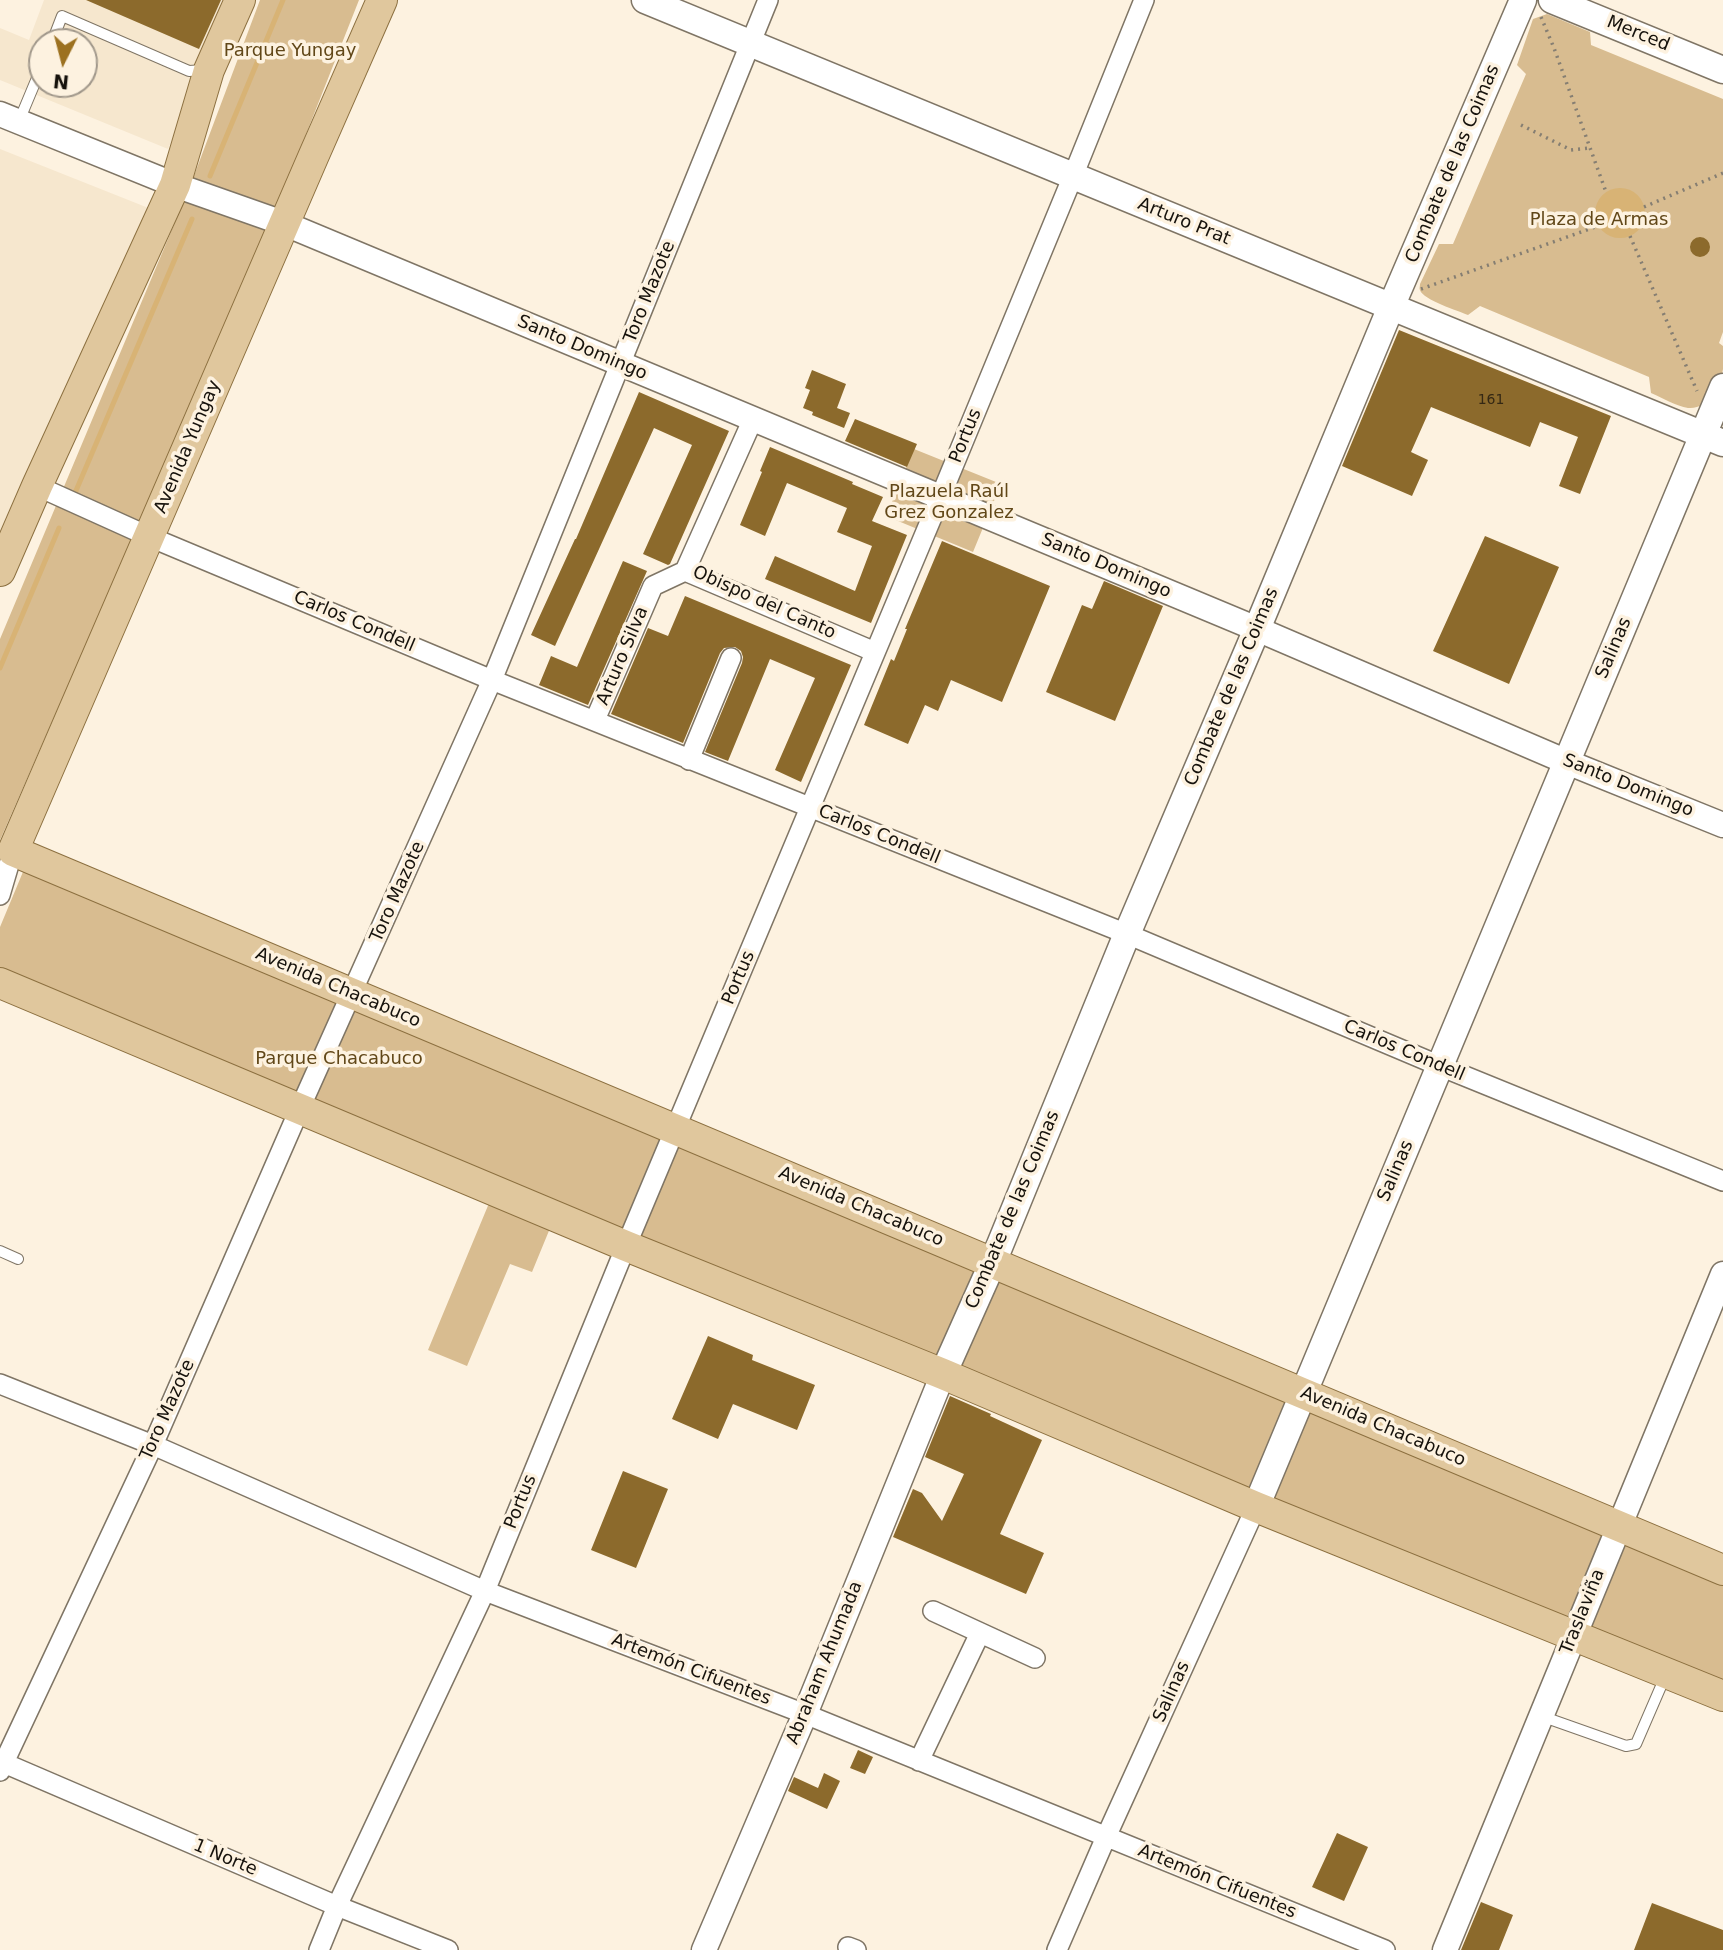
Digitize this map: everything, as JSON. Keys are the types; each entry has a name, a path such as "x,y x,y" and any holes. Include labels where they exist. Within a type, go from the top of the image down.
{"main road":[{"path":"3,555 175,185 209,70 240,0"},
{"name":"Avenida Yungay","path":"6,856 150,537 283,223 382,0"},
{"name":"Arturo Prat","path":"645,0 1073,176 1395,297 1713,430"},
{"name":"Merced","path":"1538,5 1723,70"},
{"name":"Combate de las Coimas","path":"943,1374 993,1262 1127,934 1395,297 1538,5"},
{"name":"Salinas","path":"1256,1507 1567,762 1713,430 1723,387"},
{"name":"Avenida Chacabuco","path":"6,856 353,994 1723,1570"},
{"path":"0,983 626,1246 943,1374 1256,1507 1723,1696"}],"street":[{"name":"Toro Mazote","path":"2,1767 153,1444 492,680 768,0"},
{"name":"Portus","path":"319,1950 337,1906 485,1591 626,1246 940,498 1144,0"},
{"name":"Santo Domingo","path":"9,118 175,185 283,223 1723,825"},
{"name":"Obispo del Canto","path":"753,419 685,571 876,652"},
{"name":"Carlos Condell","path":"37,486 150,537 492,680 1127,934 1440,1066 1723,1181"},
{"name":"Arturo Silva","path":"595,720 653,586 685,571"},
{"path":"689,760 731,657"},
{"name":"Avenida Yungay","path":"0,895 6,856"},
{"name":"Traslaviña","path":"1445,1950 1723,1275"},
{"name":"Abraham Ahumada","path":"704,1950 805,1714 943,1374"},
{"name":"Artemón Cifuentes","path":"0,1384 153,1444 485,1591 805,1714 1385,1950"},
{"name":"Salinas","path":"1057,1950 1256,1507"},
{"path":"933,1611 1034,1658"},
{"path":"919,1761 980,1633"},
{"name":"1 Norte","path":"2,1767 448,1950"}],"lane":[{"path":"57,28 62,16 90,28"},
{"path":"98,31 190,71 209,70"},
{"path":"9,118 28,88"},
{"path":"0,1251 18,1259"},
{"path":"1541,1715 1626,1746 1636,1744 1667,1673"}],"path":[{"path":"1538,5 1606,192"},
{"path":"1521,125 1571,149 1590,148"},
{"path":"1644,207 1723,173"},
{"path":"1395,297 1598,226"},
{"path":"1630,236 1713,430"}],"shaded area":[{"path":"44,0 232,0 168,149 44,98 98,98 98,28 34,28"},
{"path":"0,28 28,40 28,92 0,80"},
{"path":"0,149 151,209 0,535"},
{"path":"1620,188 1637,196 1645,213 1637,230 1620,238 1603,230 1595,213 1603,196"}],"green space":[{"name":"Parque Yungay","path":"260,0 359,0 269,228 0,840 0,639 189,189"},
{"name":"Plaza de Armas","path":"1547,14 1590,32 1591,45 1723,99 1723,332 1719,343 1723,346 1723,369 1712,396 1695,408 1679,406 1651,393 1649,377 1480,306 1468,315 1434,301 1420,290 1420,284 1439,244 1453,244 1526,74 1517,65 1533,19"},
{"name":"Plazuela Raúl Grez Gonzalez","path":"914,449 1001,484 973,552 886,516"},
{"name":"Parque Chacabuco","path":"25,867 1613,1540 1723,1584 1723,1690 1575,1631 1122,1433 714,1270 0,969 0,927"},
{"path":"492,1196 553,1221 532,1272 510,1264 467,1366 428,1350"}],"building":[{"path":"86,0 221,0 199,49"},
{"path":"1700,237 1707,240 1710,247 1707,254 1700,257 1693,254 1690,247 1693,240"},
{"path":"1399,330 1611,416 1580,494 1559,486 1578,437 1540,422 1530,447 1431,407 1411,452 1428,460 1412,496 1342,466"},
{"path":"812,370 846,384 837,408 850,413 844,428 812,415 813,412 803,408 810,390 805,388"},
{"path":"639,392 729,431 668,565 643,554 692,445 654,428 555,646 531,635 576,539"},
{"path":"855,419 917,444 907,467 845,441"},
{"path":"770,447 883,497 872,521 907,535 871,623 765,579 775,556 855,591 872,546 837,532 847,508 787,483 765,536 740,525"},
{"path":"1485,536 1559,567 1509,684 1433,651"},
{"path":"942,541 1050,586 1002,702 951,680 938,711 925,705 908,744 864,725 891,659 894,661"},
{"path":"623,561 647,571 588,705 539,685 551,656 577,667"},
{"path":"1104,581 1163,606 1115,721 1046,692 1082,605 1092,609"},
{"path":"685,596 851,665 801,782 775,770 815,678 770,659 728,761 705,752 742,663 741,651 735,647 724,648 720,653 683,743 611,714 648,628 668,636"},
{"path":"708,1336 753,1355 752,1360 815,1385 797,1430 733,1404 718,1439 672,1419"},
{"path":"950,1396 1042,1440 1000,1534 1044,1553 1026,1594 893,1537 913,1489 922,1493 942,1521 964,1474 925,1457"},
{"path":"623,1471 668,1489 636,1568 591,1550"},
{"path":"858,1750 873,1757 865,1774 850,1768"},
{"path":"824,1773 840,1781 827,1809 788,1791 794,1777 818,1788"},
{"path":"1337,1833 1368,1847 1344,1901 1312,1887"},
{"path":"1481,1902 1513,1915 1499,1950 1461,1950"},
{"path":"1652,1903 1723,1930 1723,1950 1634,1950"}],"waterway":[{"path":"210,176 283,0"},
{"path":"75,493 192,219"},
{"path":"0,668 59,528"}]}
